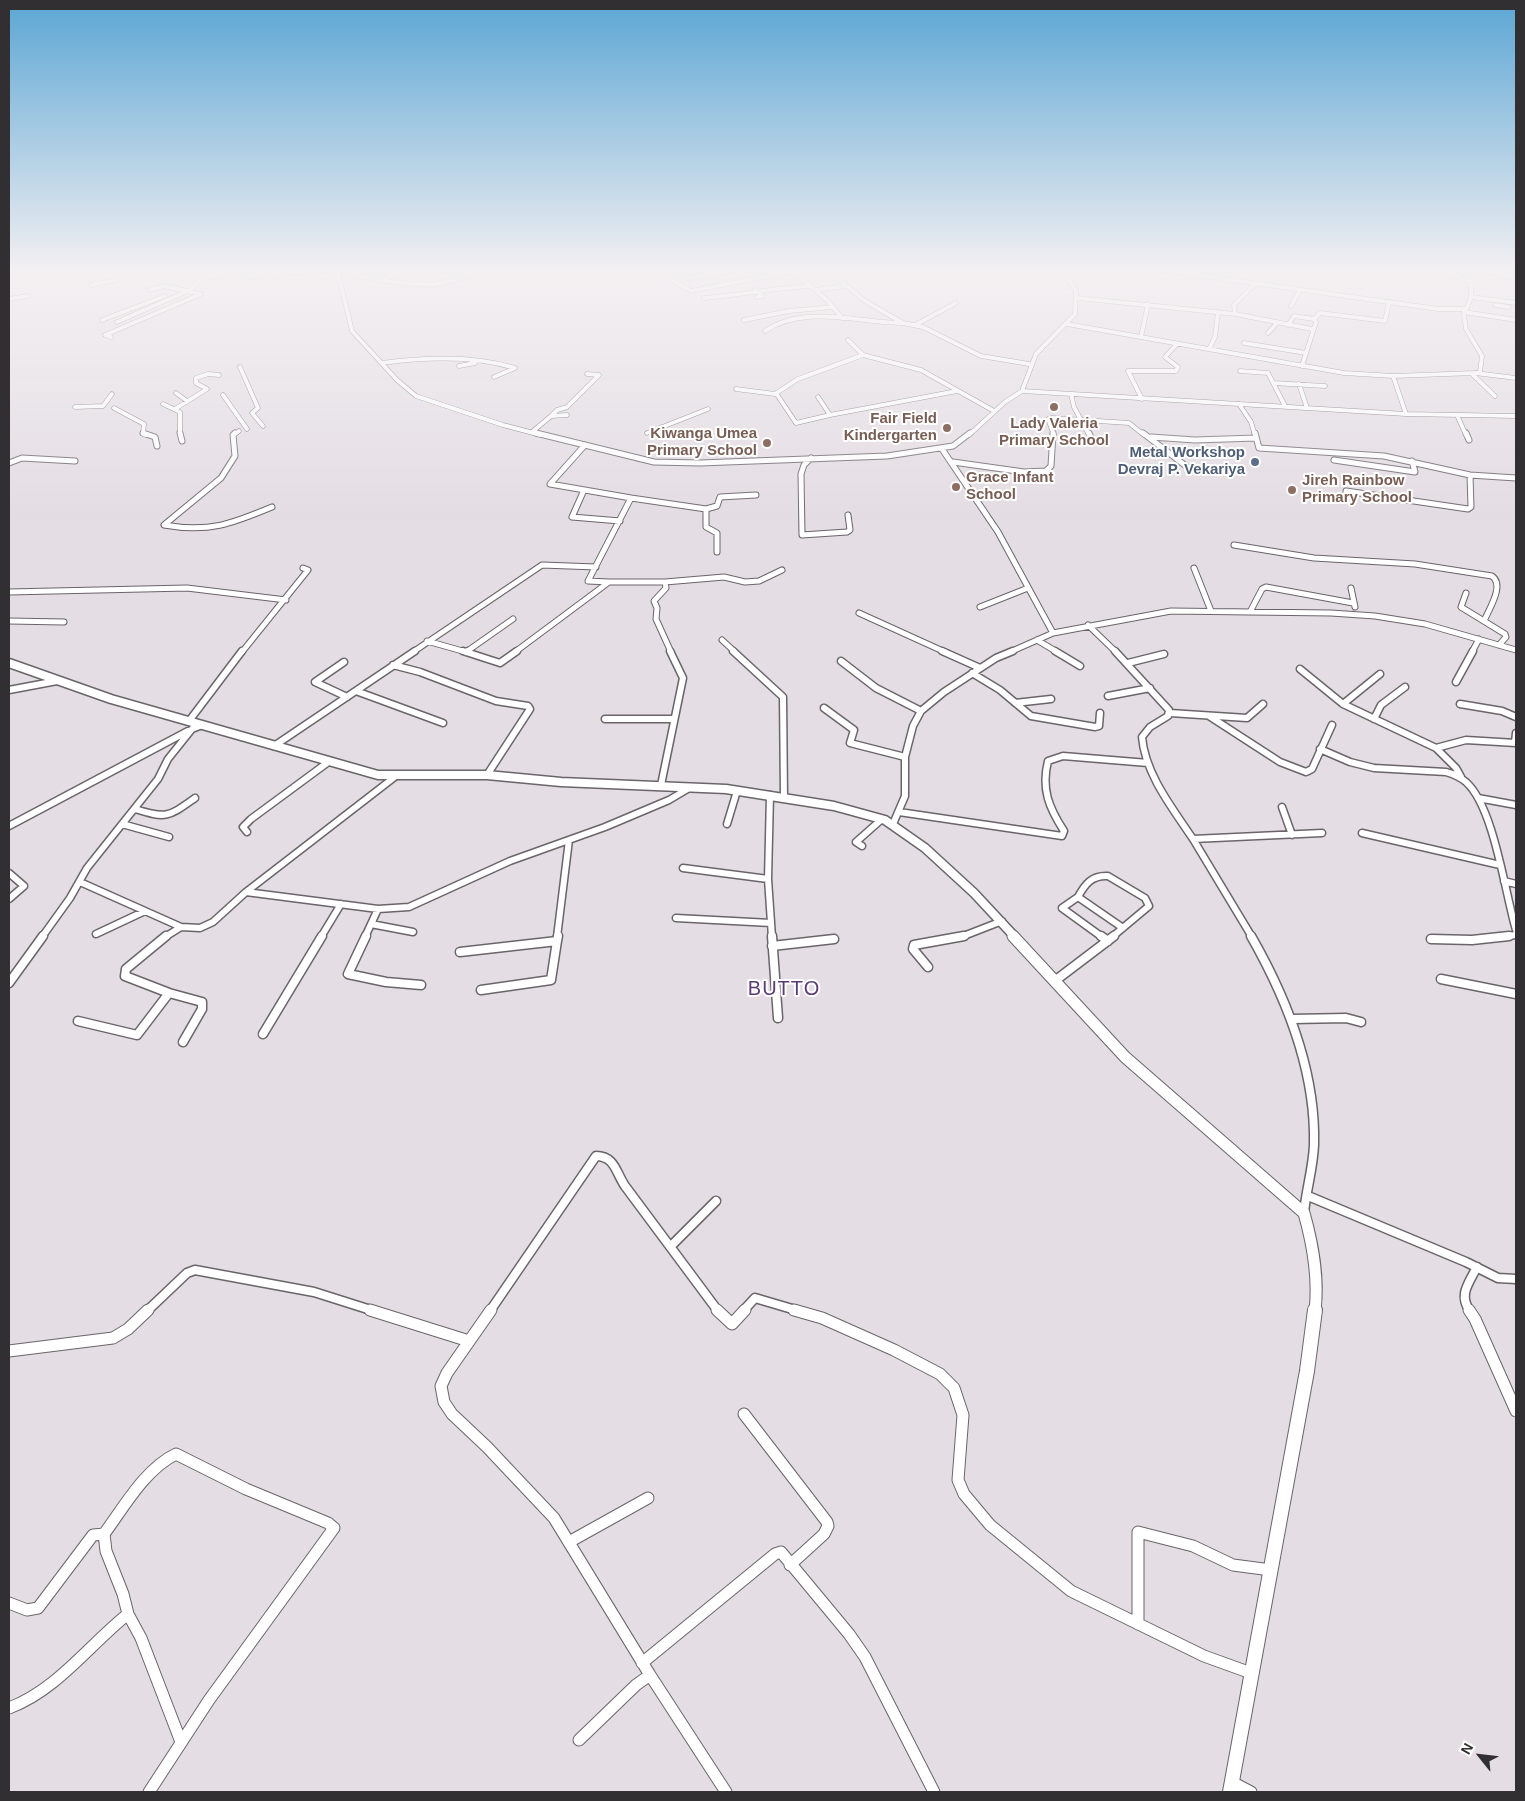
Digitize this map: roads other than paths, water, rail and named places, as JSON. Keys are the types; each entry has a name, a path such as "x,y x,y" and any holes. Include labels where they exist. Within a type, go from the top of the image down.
{"street":[{"path":"372,352 403,386 416,396 473,416 532,432 634,458 673,463 910,454 942,449 964,439 994,411 1022,391 1027,382 1026,372 1029,364 1038,352"},
{"path":"859,352 863,356"},
{"path":"973,352 981,356 1029,364"},
{"path":"1142,399 1128,371 1176,371 1178,367 1165,357 1170,352"},
{"path":"1226,352 1344,373 1393,376 1474,374 1516,378"},
{"path":"1295,352 1306,354 1302,366"},
{"path":"1474,374 1480,372 1482,356 1480,352"},
{"path":"736,389 776,393 798,379 863,356 913,367 994,411"},
{"path":"382,363 403,360 460,359 515,368 494,377"},
{"path":"459,366 481,362"},
{"path":"240,367 258,408 252,413 263,426"},
{"path":"1240,372 1267,373 1285,406"},
{"path":"175,408 207,389 196,383 196,378 208,374 219,375"},
{"path":"532,432 557,410 567,407 599,375 587,374"},
{"path":"1474,374 1495,396"},
{"path":"1393,376 1406,414"},
{"path":"1027,382 1049,391"},
{"path":"1273,383 1325,386"},
{"path":"1299,384 1307,408"},
{"path":"776,393 796,423 902,400 958,391"},
{"path":"1022,391 1049,391 1142,399 1406,414 1516,416"},
{"path":"176,393 187,401"},
{"path":"75,407 103,406 112,394"},
{"path":"1072,394 1074,407 1092,441"},
{"path":"223,395 247,429"},
{"path":"818,397 830,416"},
{"path":"163,404 175,408 180,413 179,430 182,442"},
{"path":"1239,404 1251,422 1259,448 1369,455 1412,461 1470,475 1516,478"},
{"path":"114,408 144,424 143,434 155,436 157,446"},
{"path":"646,432 708,409"},
{"path":"1457,415 1469,440"},
{"path":"551,416 567,416"},
{"path":"953,462 1024,472 1046,471 1051,466 1054,436 1048,419 1130,423 1186,466"},
{"path":"240,431 233,435 235,456 221,478 164,525 186,529 230,526 272,507"},
{"path":"1149,437 1195,440 1256,438"},
{"path":"585,445 550,484 706,509 717,506 720,497 725,495 756,494"},
{"path":"942,449 953,462 998,532 1053,633"},
{"path":"9,457 75,460"},
{"path":"9,463 22,458"},
{"path":"811,458 804,464 801,479 800,507 804,519 802,535 810,536 847,532 850,530 848,515"},
{"path":"1334,460 1415,472 1412,461"},
{"path":"1346,491 1468,509 1471,507 1470,475"},
{"path":"584,490 572,517 620,521"},
{"path":"631,498 588,581 665,582 724,577 745,582 759,581 782,570"},
{"path":"706,509 706,527 716,532 717,552"},
{"path":"1234,545 1314,558 1415,564 1492,576 1496,579 1498,586 1484,621"},
{"path":"274,746 542,565 596,567"},
{"path":"9,983 70,898 87,868 158,779 168,759 243,650 286,600 308,570 303,568"},
{"path":"1194,568 1211,611"},
{"path":"427,641 466,652 495,663 502,662 609,582"},
{"path":"661,785 683,675 656,618 657,608 654,601 666,588 665,582"},
{"path":"1250,612 1262,588 1266,587 1353,603"},
{"path":"9,592 187,588 286,600"},
{"path":"980,607 1028,588"},
{"path":"1351,588 1353,603 1359,614"},
{"path":"1466,593 1461,607 1505,634 1506,637 1499,645"},
{"path":"893,824 907,786 905,757 913,726 921,711 972,673 996,658 1053,633 1171,611 1359,614 1425,624 1516,650"},
{"path":"859,613 980,668"},
{"path":"466,652 513,619"},
{"path":"9,621 64,622"},
{"path":"1088,625 1128,663 1170,713"},
{"path":"1456,682 1479,639"},
{"path":"722,640 783,697 784,798"},
{"path":"1037,640 1080,666"},
{"path":"1128,663 1164,654"},
{"path":"842,661 876,688 921,711"},
{"path":"344,662 315,682 347,696"},
{"path":"9,663 191,725 203,725 327,763 378,776 487,775 560,782 692,786 770,795 834,806 882,819 893,824 943,864 1002,920 1086,1015 1137,1068 1304,1213 1311,1232 1316,1287 1310,1347 1265,1611 1251,1673 1231,1787 1251,1792"},
{"path":"393,665 420,672 502,702 528,706 530,709 487,775"},
{"path":"1300,669 1343,704 1436,748 1456,768 1461,777 1471,785 1486,814 1516,930"},
{"path":"972,673 997,688 1035,717 1095,728 1099,726 1100,713"},
{"path":"1343,704 1380,674"},
{"path":"9,690 58,681"},
{"path":"1374,720 1374,713 1381,705 1405,687"},
{"path":"1108,696 1150,688"},
{"path":"356,690 443,723"},
{"path":"1015,703 1051,700"},
{"path":"1263,704 1247,718 1170,713 1150,727 1142,737 1142,748 1148,763 1252,937 1282,994 1292,1019 1308,1079 1314,1130 1308,1196 1304,1213"},
{"path":"1460,704 1502,711 1516,717"},
{"path":"824,708 854,730 850,743 905,757"},
{"path":"1209,716 1226,725 1273,760 1295,769 1309,772 1332,725"},
{"path":"605,719 673,719"},
{"path":"9,826 191,725"},
{"path":"1436,748 1466,740 1516,743 1516,733"},
{"path":"1320,749 1362,766 1379,769 1446,773 1461,777"},
{"path":"899,812 1062,836 1064,831 1045,798 1048,761 1063,756 1148,763"},
{"path":"247,832 243,827 251,819 327,763"},
{"path":"80,882 181,927 194,929 206,927 246,892 396,776"},
{"path":"246,892 378,909 398,909 417,905 510,861 569,840 669,800 692,786"},
{"path":"727,824 737,791"},
{"path":"770,795 768,879 778,1018"},
{"path":"135,809 158,817 167,817 195,798"},
{"path":"1478,798 1516,805"},
{"path":"1282,807 1292,835"},
{"path":"862,846 856,842 882,819"},
{"path":"122,824 170,837"},
{"path":"1193,839 1322,833"},
{"path":"1362,833 1500,865"},
{"path":"481,990 551,980 569,840"},
{"path":"683,868 768,879"},
{"path":"9,873 24,886 22,890 9,899"},
{"path":"1056,980 1108,940 1149,906 1145,898 1108,876 1102,875 1089,880 1078,897 1062,908 1108,940"},
{"path":"1504,881 1516,884"},
{"path":"1078,897 1123,928"},
{"path":"263,1034 340,904"},
{"path":"378,909 348,972 349,975 421,984"},
{"path":"96,934 145,911"},
{"path":"676,918 771,923"},
{"path":"928,967 913,949 914,945 956,939 1002,920"},
{"path":"371,924 413,932"},
{"path":"181,927 173,930 125,971 125,976 169,993 198,1000 203,1004 183,1042"},
{"path":"1431,939 1472,940 1516,935"},
{"path":"772,946 834,939"},
{"path":"460,952 557,941"},
{"path":"1440,979 1516,994"},
{"path":"78,1021 137,1035 169,993"},
{"path":"1292,1019 1346,1018 1360,1022"},
{"path":"726,1792 545,1507 452,1414 444,1402 441,1392 442,1380 573,1190 588,1164 596,1156 605,1157 614,1164 622,1182 714,1307 732,1324 755,1298 829,1322 894,1350 940,1374 954,1388 963,1415 958,1480 964,1494 990,1525 1049,1576 1087,1600 1204,1656 1251,1673"},
{"path":"1308,1196 1477,1267 1498,1278 1508,1280 1516,1278"},
{"path":"670,1246 716,1201"},
{"path":"1477,1267 1463,1294 1464,1303 1475,1319 1516,1410"},
{"path":"9,1351 114,1338 128,1329 184,1276 195,1270 314,1292 469,1341"},
{"path":"744,1414 827,1522 828,1526 824,1534 790,1565"},
{"path":"149,1792 215,1692 333,1531 333,1526 246,1489 176,1454 168,1457 157,1467 104,1534 106,1551 123,1594 128,1614 141,1638 181,1742"},
{"path":"569,1542 648,1498"},
{"path":"1138,1624 1138,1532 1179,1542 1233,1565 1271,1570"},
{"path":"9,1603 27,1611 38,1608 93,1535 104,1534"},
{"path":"642,1662 775,1554 783,1553 790,1565 849,1634 865,1657 934,1792"},
{"path":"9,1708 24,1701 59,1677 128,1614"},
{"path":"579,1740 636,1684 650,1675"}],"place":[{"name":"Lady Valeria Primary School","path":"1054,407"},
{"name":"Fair Field Kindergarten","path":"947,428"},
{"name":"Kiwanga Umea Primary School","path":"767,443"},
{"name":"Metal Workshop Devraj P. Vekariya","path":"1255,462"},
{"name":"Grace Infant School","path":"956,487"},
{"name":"Jireh Rainbow Primary School","path":"1292,490"}],"district":[{"name":"BUTTO","path":"784,989"}]}
